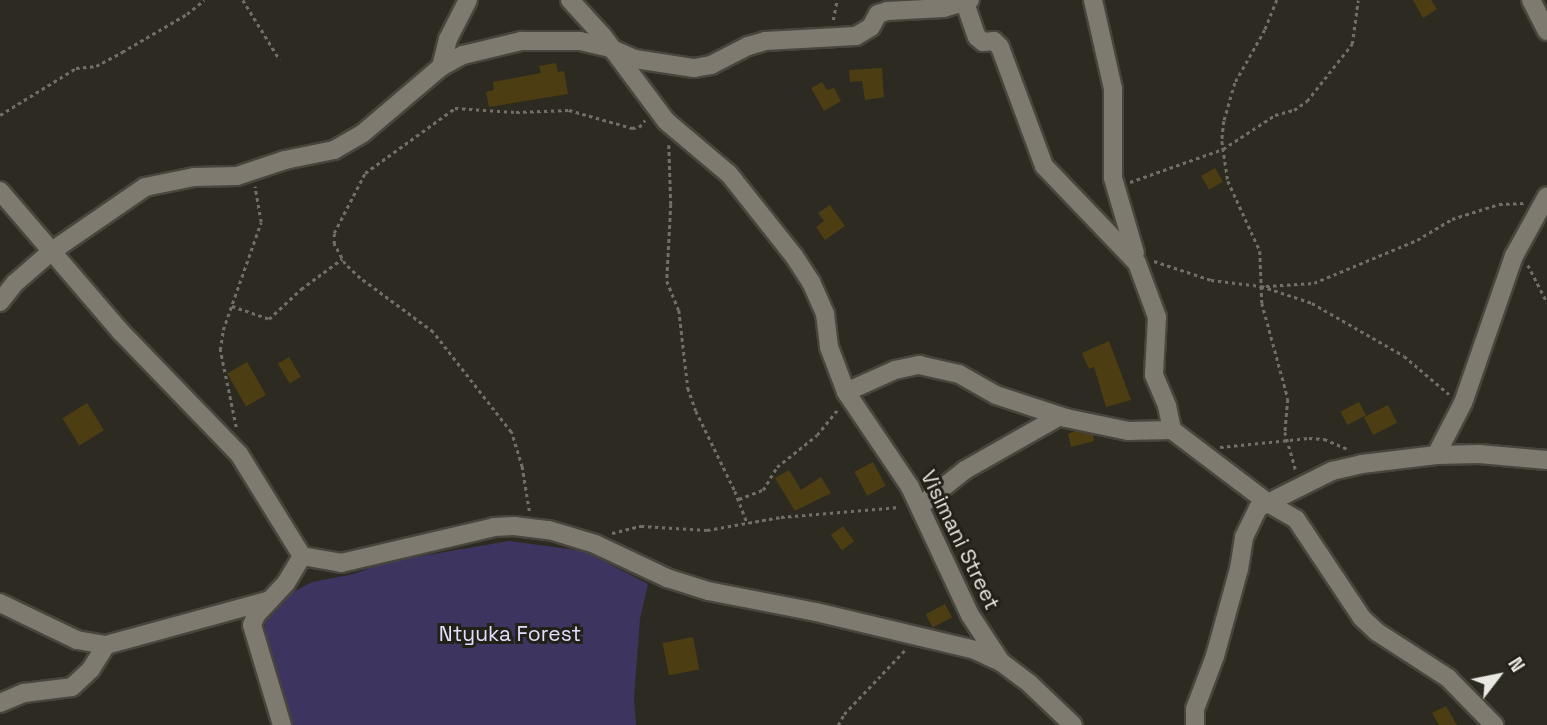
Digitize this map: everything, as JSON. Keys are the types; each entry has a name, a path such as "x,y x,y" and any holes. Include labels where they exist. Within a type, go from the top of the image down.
{"street":[{"path":"441,67 448,39 465,13 468,0"},
{"name":"Visimani Street","path":"570,0 666,121 729,174 794,256 811,282 825,314 829,347 848,396 920,506 970,615 1001,662"},
{"path":"1093,0 1113,89 1115,187 1137,263 1157,317 1154,375 1172,430 1268,503 1300,523 1362,618 1377,632 1448,678 1494,725"},
{"path":"1531,0 1547,31"},
{"path":"0,302 15,284 52,251 145,187 194,177 237,176 340,148 368,129 441,67 463,55 522,41 580,41 610,48 635,59 694,68 711,65 748,46 765,41 856,36 871,27 878,14 887,11 944,8 966,1 977,37 983,42 994,41 1000,47 1044,166 1137,263"},
{"path":"0,191 121,332 239,454 302,556 341,563 461,533 494,527 532,528 595,544 667,578 708,592 816,612 975,650 1001,662 1030,684 1073,725"},
{"path":"1436,455 1463,403 1519,246 1545,199"},
{"path":"848,396 895,370 919,365 959,374 996,395 1060,416 1119,430 1172,430"},
{"path":"920,506 964,470 1060,416"},
{"path":"1195,725 1195,709 1215,656 1239,569 1244,537 1258,508 1332,471 1362,464 1436,455 1479,454 1547,460"},
{"path":"282,725 253,625 256,615 302,556"},
{"path":"0,603 77,640 106,645 270,600"},
{"path":"0,702 17,694 72,687 91,669 106,645"}],"path":[{"path":"0,116 76,68 96,66 122,52 187,14 204,0"},
{"path":"243,0 280,60"},
{"path":"1277,0 1265,30 1235,83 1224,121 1223,149 1228,181 1260,251 1262,303 1288,399 1287,440 1296,466 1297,490"},
{"path":"1115,187 1223,149 1275,115 1294,110 1321,86 1355,37 1358,0"},
{"path":"532,528 522,467 510,432 433,332 360,278 342,259 334,244 334,233 365,173 450,110 569,110 632,128 639,127 653,105"},
{"path":"666,121 671,204 667,281 679,310 691,400 739,499 747,522"},
{"path":"239,454 238,435 220,350 261,222 252,171"},
{"path":"1137,263 1158,262 1211,280 1261,286 1287,287 1314,283 1358,267 1417,240 1452,219 1499,204 1545,199"},
{"path":"1519,246 1547,302"},
{"path":"232,306 269,319 301,289 342,259"},
{"path":"1261,286 1312,303 1337,317 1404,356 1463,403"},
{"path":"739,499 762,490 777,467 817,435 848,396"},
{"path":"1199,451 1233,443 1324,439 1354,452 1362,464"},
{"path":"595,544 617,530 633,526 707,530 747,522 920,506"},
{"path":"838,725 844,714 918,637"}],"green space":[{"name":"Ntyuka Forest","path":"509,541 584,551 648,584 640,619 634,698 636,725 289,725 263,648 266,616 282,598 312,582 354,574 386,562"}],"building":[{"path":"1413,0 1431,0 1437,9 1423,18"},
{"path":"556,63 558,72 564,71 568,94 489,107 486,92 494,90 493,82 541,73 539,66"},
{"path":"882,68 884,97 865,100 862,81 850,82 849,70"},
{"path":"822,82 827,90 834,88 841,101 824,111 811,88"},
{"path":"1215,168 1223,182 1209,190 1201,176"},
{"path":"830,205 845,226 825,240 816,227 824,221 818,213"},
{"path":"1109,341 1131,400 1106,407 1094,367 1089,369 1082,353"},
{"path":"289,357 301,377 290,383 278,364"},
{"path":"247,362 266,395 246,406 227,374"},
{"path":"1359,402 1366,415 1348,425 1340,412"},
{"path":"87,403 104,430 79,446 62,418"},
{"path":"1388,405 1397,423 1373,435 1364,417"},
{"path":"1075,431 1093,435 1094,441 1071,447 1068,434"},
{"path":"873,462 886,486 867,496 854,472"},
{"path":"789,470 801,490 821,477 831,493 795,511 775,478"},
{"path":"843,526 854,541 842,550 831,535"},
{"path":"945,604 952,617 933,628 926,614"},
{"path":"693,637 699,669 669,675 663,643"},
{"path":"1446,706 1457,725 1439,725 1432,713"}]}
